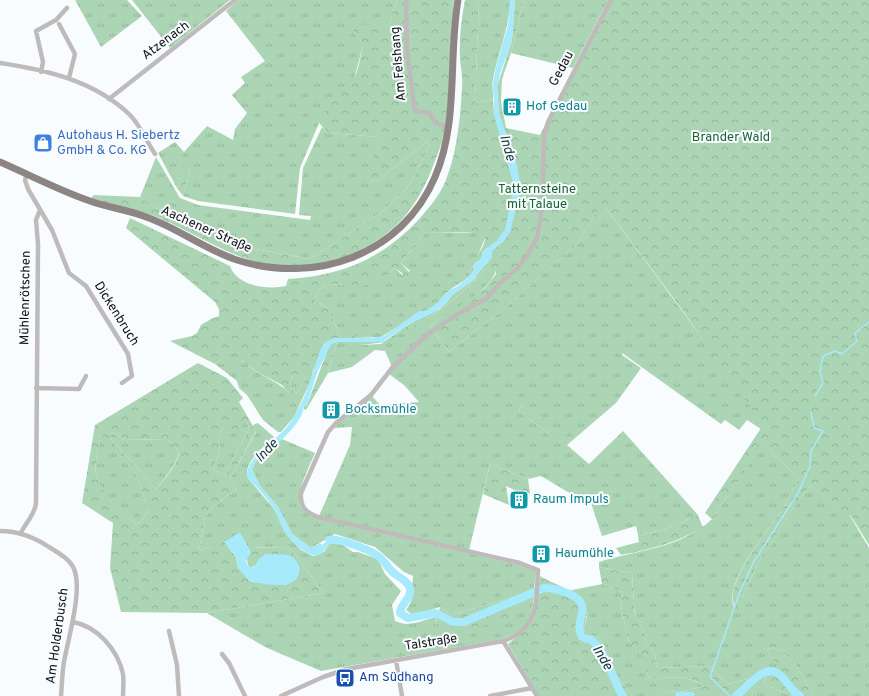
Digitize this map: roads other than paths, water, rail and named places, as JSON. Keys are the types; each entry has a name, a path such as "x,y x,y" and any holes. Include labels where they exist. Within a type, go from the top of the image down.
{"main road":[{"name":"Aachener Straße","path":"0,162 90,201 147,217 235,259 262,267 288,269 310,268 333,264 366,251 396,232 410,218 420,204 435,177 445,146 448,127 452,92 458,0"}],"street":[{"name":"Atzenach","path":"110,98 235,0"},
{"name":"Am Felshang","path":"406,0 407,51 415,111 430,114 435,122 448,127"},
{"name":"Gedau","path":"538,570 520,563 318,517 308,513 302,508 300,501 301,493 328,432 337,422 371,395 392,368 424,338 458,314 487,298 502,281 519,267 527,255 537,238 542,208 544,136 548,122 611,0"},
{"path":"41,72 43,62 36,31 56,20 67,8"},
{"path":"60,24 75,54 69,78"},
{"path":"0,63 69,78 80,82 110,98 131,116 155,154"},
{"name":"Dickenbruch","path":"27,174 25,180 28,190 52,230 69,273 86,286 128,354 132,376 122,383"},
{"name":"Mühlenrötschen","path":"21,533 25,524 33,514 36,503 38,244 36,220 40,210"},
{"path":"36,388 79,389 86,376"},
{"name":"Am Holderbusch","path":"0,531 21,533 42,542 72,565 76,583 73,622 64,664 61,696"},
{"name":"Talstraße","path":"281,696 323,677 347,669 503,641 518,634 529,625 533,618 538,570"},
{"path":"73,622 90,627 118,657 123,675 123,696"},
{"path":"169,631 177,665 179,696"},
{"path":"503,641 537,696"},
{"path":"222,654 229,663 245,696"},
{"path":"396,660 402,696"},
{"path":"490,696 532,688"}],"water":[{"path":"510,0 515,0 512,40 500,74 497,90 499,113 517,165 521,191 510,232 504,241 492,251 492,258 477,274 475,279 452,295 446,304 433,313 411,323 382,342 337,342 331,344 317,373 307,405 304,406 298,422 277,444 255,462 252,470 260,486 278,507 292,534 311,548 320,543 322,545 332,537 342,538 339,542 331,543 320,555 312,555 302,550 289,538 280,523 276,512 262,493 248,478 247,471 255,458 287,427 294,416 306,393 324,343 333,338 371,338 384,336 419,311 425,311 436,304 450,290 458,286 469,277 474,270 474,264 481,259 483,251 498,240 505,230 514,186 494,115 494,96 492,88 496,67 508,25"},
{"path":"240,532 251,552 246,561 249,568 256,565 259,559 265,554 287,555 295,559 298,563 300,571 296,579 293,582 284,585 250,582 238,568 236,557 224,542"}],"waterway":[{"path":"815,396 823,383 820,372 823,356 835,351 842,354 857,341 855,333 869,322"},
{"path":"730,696 710,677 739,594 753,563 798,493 810,466 811,451 823,431 814,428 811,412"},
{"name":"Inde","path":"329,540 347,543 374,554 406,582 409,586 410,594 402,606 400,613 408,618 436,613 453,622 464,622 544,588 554,589 572,595 577,598 582,606 582,614 579,624 582,637 591,640 596,644 623,696"},
{"name":"Inde","path":"736,696 756,677 768,671 780,675 794,692 800,696"},
{"name":"Inde","path":"679,696 691,696"}],"place":[{"name":"Hof Gedau","path":"512,107"},
{"name":"Autohaus H. Siebertz GmbH & Co. KG","path":"43,143"},
{"name":"Bocksmühle","path":"331,410"},
{"name":"Raum Impuls","path":"519,500"},
{"name":"Haumühle","path":"541,554"},
{"name":"Am Südhang","path":"345,678"}],"park label":[{"name":"Brander Wald","path":"731,138"},
{"name":"Tatternsteine mit Talaue","path":"537,198"}]}
